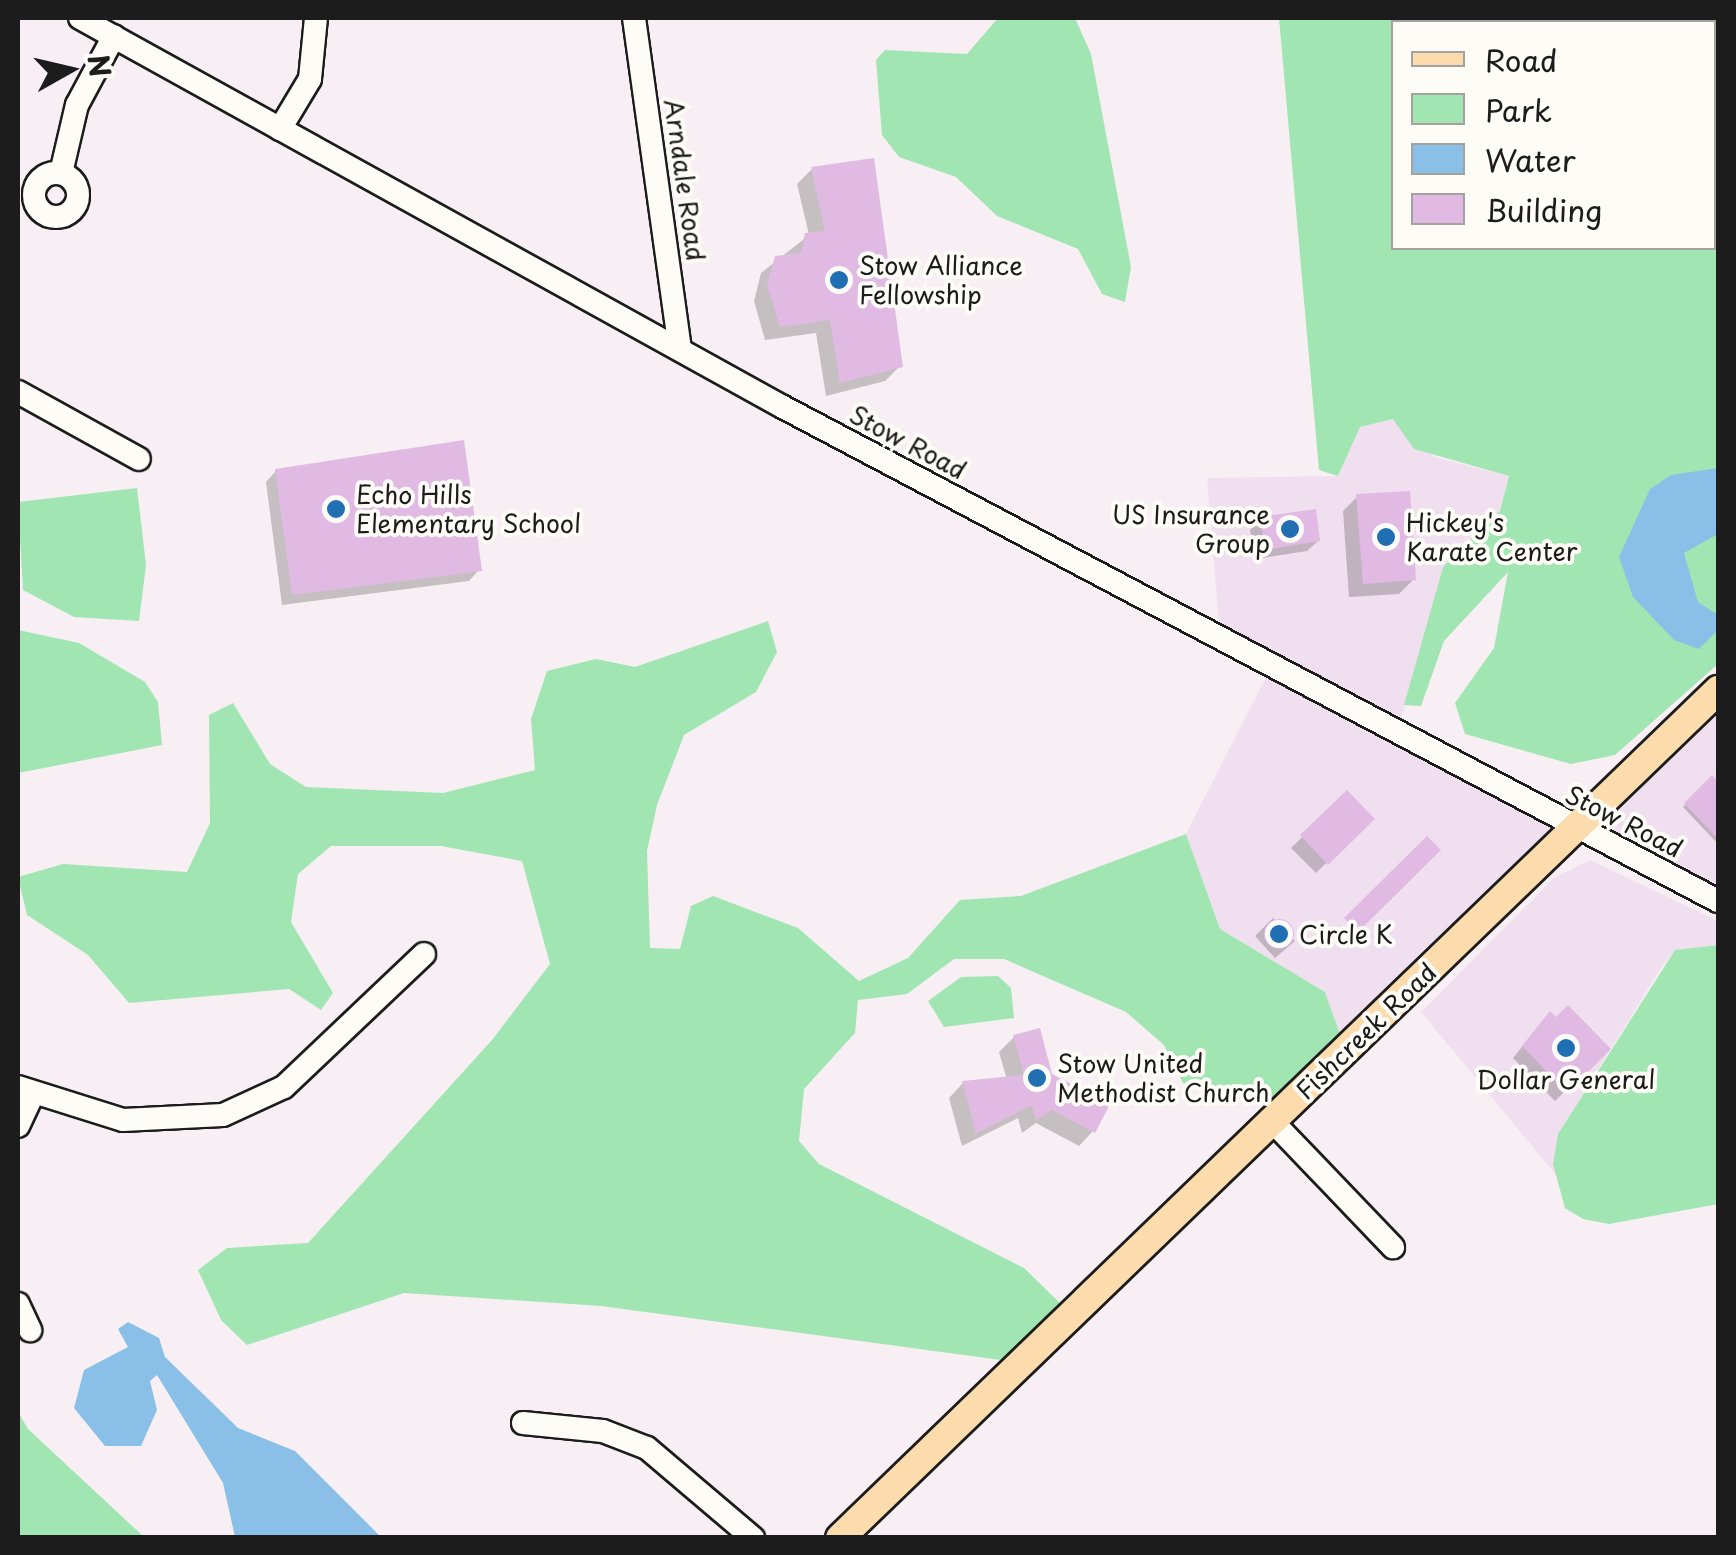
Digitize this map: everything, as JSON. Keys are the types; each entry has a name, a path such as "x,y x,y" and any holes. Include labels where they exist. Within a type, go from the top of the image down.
{"main road":[{"name":"Fishcreek Road","path":"840,1538 1579,829 1718,690"}],"street":[{"name":"Stow Road","path":"80,18 680,350 1718,901"},
{"path":"280,129 310,79 316,18"},
{"name":"Arndale Road","path":"634,18 680,350"},
{"path":"61,173 77,106 114,36"},
{"path":"18,392 139,459"},
{"path":"18,1126 25,1091 142,1122 244,1108 318,1060 424,954"},
{"path":"1272,1121 1393,1247"},
{"path":"18,1304 30,1330"},
{"path":"523,1423 602,1432 647,1448 753,1538"}],"shaded area":[{"path":"1543,18 1718,18 1718,169 1716,20"},
{"path":"1393,419 1434,457 1509,476 1500,511 1443,567 1399,726 1219,624 1207,478 1338,476 1360,427"},
{"path":"1267,675 1570,830 1341,1037 1325,992 1220,929 1186,834"},
{"path":"1718,698 1718,890 1588,828"},
{"path":"1590,860 1718,921 1718,945 1675,950 1661,968 1558,1134 1557,1176 1421,1012 1554,878"}],"green space":[{"path":"998,18 1075,18 1091,54 1131,267 1125,302 1102,294 1078,249 997,216 956,177 899,157 882,135 876,60 885,50 967,54"},
{"path":"1279,18 1543,18 1391,20 1391,250 1716,250 1718,169 1718,664 1615,755 1571,764 1465,734 1455,703 1494,648 1508,572 1444,641 1421,706 1404,705 1443,567 1500,511 1509,476 1414,449 1393,419 1360,427 1338,476 1319,470"},
{"path":"1554,18 1688,18 1686,20"},
{"path":"137,488 146,565 139,621 74,617 23,590 18,502"},
{"path":"768,621 777,652 756,692 684,735 657,805 647,851 650,948 680,949 691,906 713,896 798,928 859,981 908,958 960,900 1021,896 1186,834 1220,929 1325,992 1341,1037 1268,1106 1183,1083 1164,1045 1126,1012 1004,959 954,959 907,994 858,1000 855,1033 804,1089 799,1141 819,1164 1024,1268 1064,1307 1001,1360 601,1306 404,1293 247,1345 221,1320 198,1270 227,1248 308,1243 492,1040 550,964 522,861 441,846 331,846 298,874 291,922 333,993 321,1010 289,989 129,1003 88,955 27,915 18,877 63,864 187,872 210,823 209,715 233,703 270,764 306,787 443,793 535,770 531,719 547,671 596,659 635,667"},
{"path":"18,630 79,643 145,682 158,702 162,745 18,773"},
{"path":"1718,945 1718,1204 1609,1224 1583,1219 1565,1208 1553,1164 1558,1134 1675,950"},
{"path":"998,976 1011,988 1014,1018 944,1027 928,1001 961,977"},
{"path":"18,1412 28,1429 144,1537 18,1537"}],"water":[{"path":"1718,468 1718,534 1684,553 1698,602 1718,615 1718,630 1699,649 1674,640 1633,597 1619,557 1650,489 1671,475"},
{"path":"128,1322 159,1338 165,1357 238,1428 295,1451 381,1537 235,1537 223,1483 157,1375 150,1381 157,1410 141,1446 105,1446 74,1408 84,1370 128,1347 118,1329"}],"building":[{"path":"874,158 903,367 840,383 830,320 780,327 767,285 775,256 801,253 805,233 825,231 811,167"},
{"path":"464,440 482,571 292,595 275,469"},
{"name":"Hickey's Karate Center","path":"1410,491 1416,580 1363,584 1356,494"},
{"name":"US Insurance Group","path":"1316,509 1320,541 1265,550 1260,517"},
{"path":"1712,775 1718,782 1718,839 1684,803"},
{"name":"Circle K","path":"1347,790 1375,819 1328,865 1300,835"},
{"path":"1427,836 1441,850 1357,933 1344,918"},
{"name":"Circle K","path":"1279,919 1290,923 1294,934 1290,945 1279,949 1268,945 1264,934 1268,923"},
{"name":"Dollar General","path":"1568,1005 1611,1049 1567,1093 1522,1046 1550,1011 1556,1017"},
{"name":"Stow United Methodist Church","path":"1040,1028 1052,1074 1110,1104 1095,1133 1052,1110 1036,1120 1032,1105 976,1133 962,1081 1024,1075 1013,1035"}],"place":[{"name":"Stow Alliance Fellowship","path":"839,280"},
{"name":"Echo Hills Elementary School","path":"336,509"},
{"name":"US Insurance Group","path":"1290,529"},
{"name":"Hickey's Karate Center","path":"1386,537"},
{"name":"Circle K","path":"1279,934"},
{"name":"Dollar General","path":"1566,1048"},
{"name":"Stow United Methodist Church","path":"1037,1078"}]}
